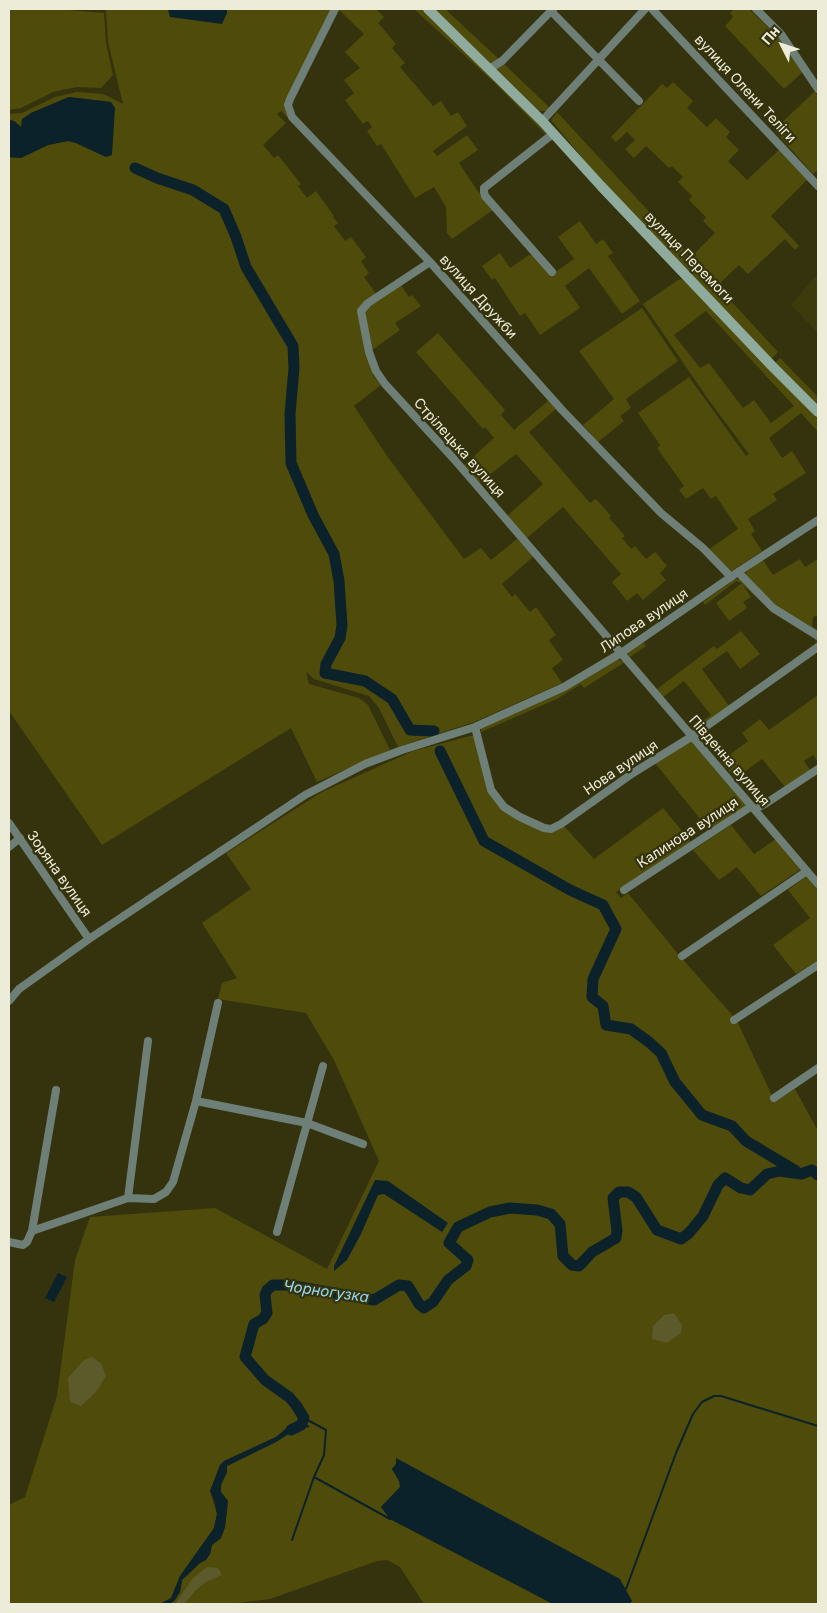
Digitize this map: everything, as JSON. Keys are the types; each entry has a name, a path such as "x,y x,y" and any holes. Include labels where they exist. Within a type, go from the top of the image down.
{"main road":[{"name":"вулиця Перемоги","path":"428,9 554,133 601,186 818,412"}],"street":[{"name":"вулиця Дружби","path":"335,9 290,98 289,111 292,117 430,262 575,424 661,513 735,574"},
{"path":"542,121 645,9"},
{"name":"вулиця Олени Теліги","path":"652,9 818,186"},
{"path":"756,9 782,34 818,89"},
{"path":"489,68 502,61 552,10 639,101"},
{"path":"552,272 485,196 484,188 554,133"},
{"name":"Стрілецька вулиця","path":"430,262 368,303 361,311 369,352 376,371 384,384 453,458 621,653"},
{"name":"Липова вулиця","path":"9,1001 19,989 89,939 305,794 365,764 475,727 564,687 621,653 735,574 818,520"},
{"path":"735,574 773,608 818,636"},
{"name":"Нова вулиця","path":"475,727 491,790 504,807 528,821 551,829 561,824 633,773 691,737 818,647"},
{"name":"Південна вулиця","path":"621,653 818,884"},
{"name":"Калинова вулиця","path":"624,890 752,806 759,807 765,804 818,769"},
{"name":"Зоряна вулиця","path":"9,823 89,939"},
{"path":"9,847 20,838"},
{"path":"682,956 807,871"},
{"path":"734,1020 818,965"},
{"path":"32,1232 128,1198 154,1198 166,1192 173,1182 196,1101 218,1003"},
{"path":"128,1198 148,1041"},
{"path":"277,1232 323,1066"},
{"path":"774,1098 818,1068"},
{"path":"9,1242 24,1245 32,1232 56,1090"},
{"path":"196,1101 307,1123 364,1144"}],"shaded area":[{"path":"9,9 56,9 104,13 106,43 113,75 101,88 77,87 53,92 21,108 9,110"},
{"path":"106,9 168,9 170,17 227,14 227,9 333,9 286,102 313,142 311,143 281,111 277,114 286,123 263,145 274,158 278,155 301,184 298,186 307,198 316,191 334,216 338,223 334,226 345,241 351,237 366,257 361,261 369,273 364,277 377,295 363,305 367,351 373,375 381,385 354,406 387,456 464,559 481,548 491,560 517,539 534,556 502,584 512,597 515,594 530,612 536,607 556,635 549,640 563,660 552,668 562,683 474,722 398,747 379,708 369,696 314,679 306,672 309,684 359,698 368,705 390,750 317,782 291,728 102,845 9,711 9,157 21,158 48,145 68,141 106,157 111,102 69,97 31,113 21,127 14,121 9,120 9,114 22,113 55,97 77,92 103,94 123,104 108,42"},
{"path":"338,9 376,9 384,17 378,23 396,44 392,48 405,63 400,67 433,106 441,101 451,116 458,112 467,126 433,151 437,156 467,135 478,150 459,163 493,210 452,239 447,233 446,207 434,187 415,198 381,144 377,146 367,131 372,127 368,121 363,124 345,100 354,93 344,80 360,68 345,52 364,34"},
{"path":"414,9 422,9 517,102 547,136 496,84"},
{"path":"432,9 445,9 500,60 494,63 488,62"},
{"path":"734,9 749,9 779,38 803,72 784,89 725,26 733,17 730,13"},
{"path":"503,63 550,108 546,111 538,111 494,69"},
{"path":"673,82 693,101 687,108 707,127 716,118 730,132 726,137 739,150 728,161 747,180 779,150 807,180 771,216 799,246 795,250 785,239 748,274 739,265 717,286 778,352 771,359 604,184 551,120 557,112 691,257 715,233 703,221 706,217 689,200 692,196 678,182 683,177 672,166 669,168 646,146 634,158 625,149 635,140 627,132 616,142 611,137 662,84 667,88"},
{"path":"815,91 818,96 818,170 813,174 774,130"},
{"path":"580,221 596,244 603,239 613,253 608,256 640,301 622,314 589,268 565,286 580,308 540,335 525,313 520,316 495,278 492,280 482,266 500,253 510,268 529,255 534,256 551,275 574,259 558,237"},
{"path":"818,273 818,333 791,305"},
{"path":"683,279 818,417 818,432 801,413 769,438 782,458 792,451 806,473 773,494 777,500 748,519 755,531 751,534 762,551 730,572 708,550 738,529 716,496 711,499 703,488 686,499 679,490 684,486 657,448 660,445 638,413 689,377 746,456 749,454 708,399 643,304 678,280","holes":["706,311 794,406 771,423 754,400 743,408 709,363 700,368 674,335"]},
{"path":"401,285 409,297 412,295 421,306 395,323 400,330 371,351 363,315 365,307"},
{"path":"642,308 678,361 626,399 631,408 620,416 624,421 598,442 583,425 614,399 579,351"},
{"path":"438,333 505,410 501,415 514,430 548,401 556,409 529,432 590,503 596,499 611,516 609,518 625,536 622,538 631,549 635,546 646,559 655,552 667,566 660,573 666,580 643,600 637,593 627,601 612,582 621,574 563,507 527,538 507,516 543,484 516,454 479,483 464,465 494,438 485,427 483,429 416,352"},
{"path":"780,358 818,397 818,405 775,363"},
{"path":"800,559 805,567 818,559 818,615 813,617 812,626 818,630 818,634 774,607 745,577 746,572 763,560 773,575"},
{"path":"735,579 741,579 816,638 817,642 816,646 793,661 816,643 815,639 771,611 743,585 751,597 743,602 747,608 729,621 716,603 742,583 736,581 705,605 703,602"},
{"path":"741,631 760,654 740,669 727,651 702,669 729,706 691,733 627,658 628,652 644,643 646,646 630,657 657,689 714,646 717,649","holes":["684,681 711,715 692,729 689,728 663,697"]},
{"path":"616,659 625,662 584,688 581,684 557,699 481,732 481,728"},
{"path":"818,695 818,762 813,755 804,761 810,770 786,788 762,759 736,778 720,762 748,741 742,733 760,719 769,730"},
{"path":"474,735 487,791 502,809 519,821 543,831 553,832 564,826 594,859 663,808 691,842 616,892 621,898 628,893 678,954 734,1017 775,1102 795,1089 818,1131 818,1604 630,1604 632,1600 396,1458 396,1464 392,1469 400,1481 400,1487 381,1507 390,1519 553,1604 424,1604 400,1567 387,1560 377,1561 270,1599 229,1604 170,1604 180,1592 182,1580 206,1559 210,1554 212,1545 221,1538 225,1527 228,1501 221,1492 221,1485 227,1472 227,1466 276,1442 296,1429 309,1427 302,1420 300,1423 289,1426 276,1437 224,1461 220,1465 210,1491 217,1514 214,1528 180,1576 171,1598 167,1601 160,1604 9,1604 9,1505 25,1497 57,1396 75,1260 90,1217 215,1208 327,1269 379,1161 334,1060 306,1013 218,999 222,983 237,978 202,923 251,889 226,853 322,792 413,751"},
{"path":"691,741 747,805 709,830 655,763"},
{"path":"731,825 754,854 776,839 801,869 761,896 737,867 719,880 693,850"},
{"path":"807,876 818,889 818,960 796,974 773,945 810,918 788,890"},
{"path":"674,1313 682,1325 681,1333 667,1343 652,1339 653,1326 664,1315"},
{"path":"92,1357 101,1363 106,1376 96,1392 81,1406 70,1402 68,1378 84,1360"},
{"path":"207,1567 218,1568 222,1575 206,1582 184,1604 175,1604 193,1578"}],"water":[{"path":"168,9 227,9 227,13 222,24 170,17"},
{"path":"69,97 111,102 115,108 112,155 106,157 68,141 48,145 21,158 9,157 9,120 14,121 21,127 22,119 31,113"},
{"path":"375,1180 388,1181 448,1223 442,1232 384,1194 378,1195 347,1260 334,1271 334,1266"},
{"path":"58,1273 67,1277 54,1302 45,1298"},
{"path":"302,1420 310,1427 296,1429 276,1442 227,1466 227,1472 221,1485 221,1492 228,1501 225,1527 221,1538 212,1545 206,1560 200,1563 182,1580 180,1592 175,1600 170,1604 160,1604 171,1598 180,1576 214,1528 217,1514 210,1491 220,1465 224,1461 276,1437 289,1426 300,1423"},
{"path":"396,1458 620,1579 632,1601 630,1604 553,1604 390,1519 381,1507 400,1487 399,1481 392,1469 396,1464"}],"waterway":[{"path":"135,168 157,178 193,190 224,209 246,267 293,346 294,368 290,414 291,463 313,515 334,554 339,581 342,625 340,638 326,664 325,673 365,681 392,699 410,730 434,731"},
{"path":"440,751 484,841 570,890 603,905 616,929 593,979 592,997 603,1006 606,1025 631,1029 661,1053 675,1082 702,1115 732,1126 746,1141 796,1171"},
{"name":"Чорногузка","path":"291,1430 301,1425 304,1418 296,1405 289,1397 265,1380 245,1357 254,1324 263,1319 267,1313 265,1295 267,1290 273,1285 288,1285 374,1300 399,1285 408,1286 419,1304 424,1308 433,1302 448,1280 466,1266 468,1260 449,1243 458,1227 490,1212 510,1208 537,1210 551,1214 560,1224 563,1256 572,1265 579,1266 592,1252 616,1238 617,1231 613,1198 619,1192 628,1192 636,1197 657,1230 681,1239 689,1233 703,1216 718,1185 725,1178 741,1188 750,1190 767,1174 780,1171 801,1174 812,1170 818,1175"},
{"path":"626,1589 676,1453 693,1414 702,1402 714,1396 721,1396 818,1426"},
{"path":"304,1418 326,1430 324,1455 314,1477 390,1519"},
{"path":"292,1540 314,1477"}]}
